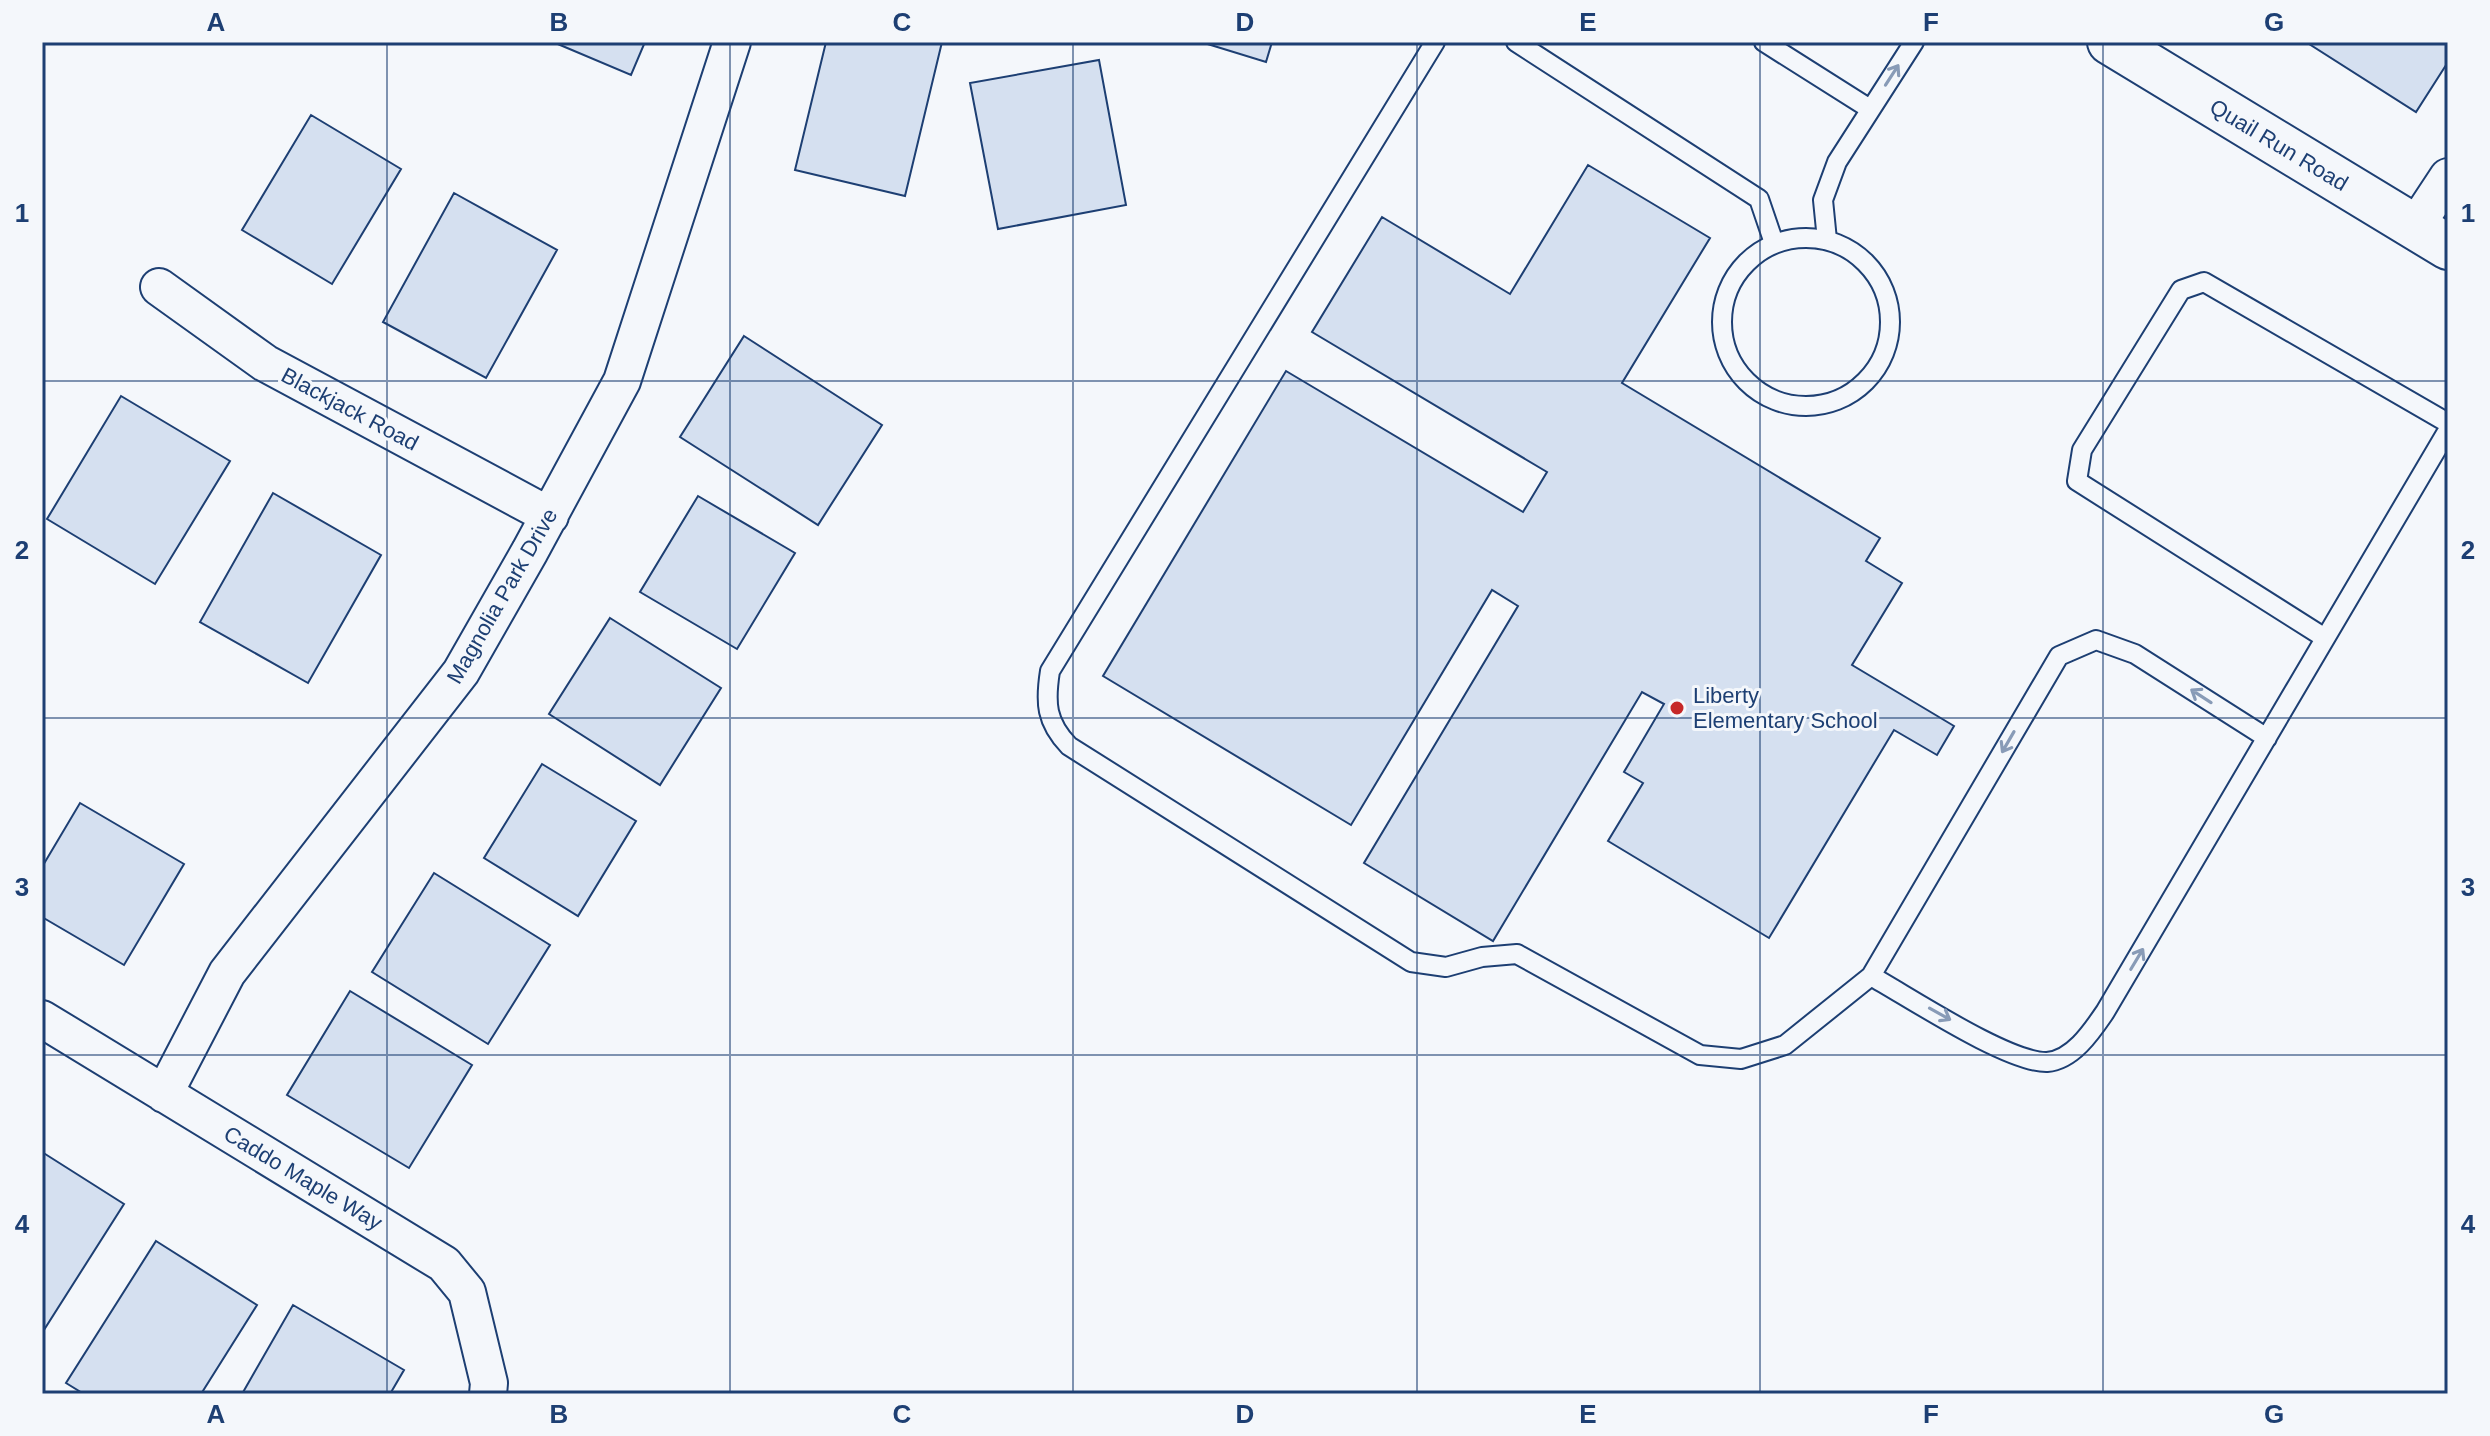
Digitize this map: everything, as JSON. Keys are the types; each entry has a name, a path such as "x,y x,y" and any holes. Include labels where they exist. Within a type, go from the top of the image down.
{"street":[{"name":"Magnolia Park Drive","path":"164,1094 227,973 461,672 550,516 622,381 732,42"},
{"name":"Quail Run Road","path":"2110,42 2432,237"},
{"path":"2432,237 2448,177"},
{"name":"Blackjack Road","path":"159,287 265,363 550,516"},
{"name":"Caddo Maple Way","path":"42,1019 444,1264 467,1292 489,1383 488,1394"}],"lane":[{"path":"1435,42 1050,671 1045,702 1052,729 1069,746 1411,962 1446,967 1482,957 1517,954 1700,1055 1741,1059 1785,1045 1871,976 2059,656 2096,640 2135,654 2267,738"},
{"path":"1516,42 1759,199 1774,243"},
{"path":"1764,42 1870,109"},
{"path":"1827,240 1823,200 1837,162 1914,42"},
{"path":"1800,238 1827,240 1852,250 1872,268 1886,294 1891,323 1886,351 1872,376 1850,395 1822,405 1793,405 1765,396 1744,379 1729,356 1722,330 1724,303 1734,278 1751,258 1774,243 1800,238"},
{"path":"2325,638 2077,481 2082,450 2181,290 2204,282 2448,423"},
{"path":"1871,976 2015,1056 2049,1062 2082,1045 2105,1012 2448,430"}],"building":[{"path":"553,42 645,42 631,75"},
{"path":"826,42 942,42 905,196 795,170"},
{"path":"1201,42 1272,42 1266,62"},
{"path":"2306,42 2448,42 2448,62 2416,112"},
{"path":"1099,60 1126,205 998,229 970,83"},
{"path":"311,115 401,169 332,284 242,230"},
{"path":"1588,165 1710,238 1622,383 1880,538 1866,561 1902,583 1852,665 1954,726 1937,755 1894,730 1769,938 1608,841 1643,783 1624,772 1664,704 1642,692 1493,941 1364,863 1518,606 1492,590 1351,825 1103,676 1286,371 1523,512 1547,472 1312,332 1382,217 1510,294"},
{"path":"454,193 557,250 486,378 383,322"},
{"path":"744,336 882,425 818,525 680,437"},
{"path":"121,396 230,461 155,584 47,519"},
{"path":"273,493 381,555 308,683 200,622"},
{"path":"698,496 795,553 737,649 640,592"},
{"path":"610,618 721,688 660,785 549,714"},
{"path":"542,764 636,821 578,916 484,858"},
{"path":"80,803 184,864 124,965 42,917 42,867"},
{"path":"434,873 550,945 488,1044 372,972"},
{"path":"350,991 472,1065 409,1168 287,1095"},
{"path":"42,1152 124,1204 42,1333"},
{"path":"156,1241 257,1305 201,1394 84,1394 66,1383"},
{"path":"293,1305 404,1370 390,1394 242,1394"}],"place":[{"name":"Liberty Elementary School","path":"1677,708"}]}
